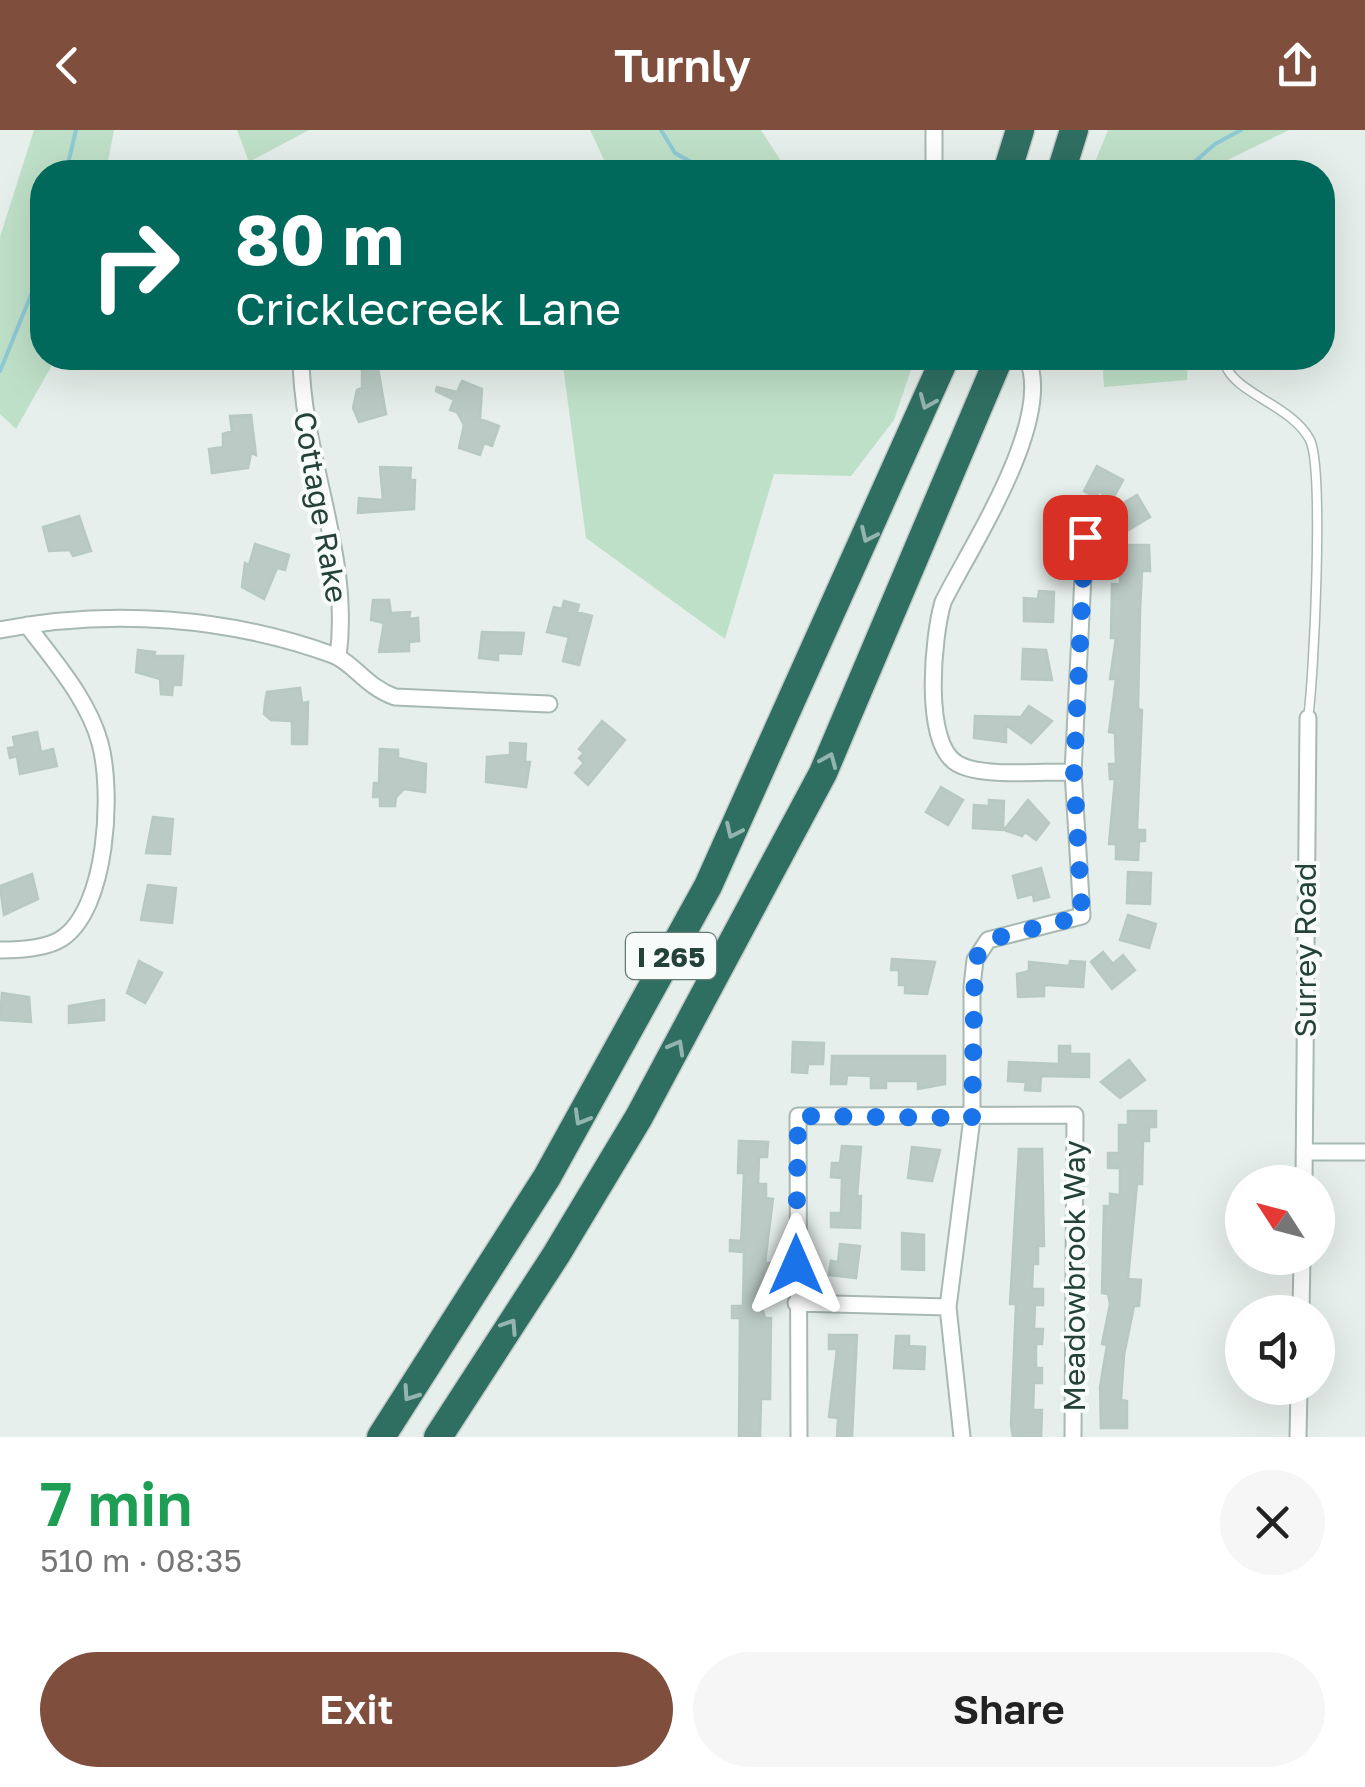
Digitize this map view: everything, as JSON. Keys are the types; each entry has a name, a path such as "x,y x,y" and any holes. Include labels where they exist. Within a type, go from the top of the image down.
{"highway":[{"name":"I 265","path":"381,1437 548,1177 708,886 941,370"},
{"name":"I 265","path":"438,1437 556,1255 639,1117 823,773 993,370"}],"street":[{"path":"933,160 934,130"},
{"name":"Cottage Rake","path":"302,370 304,416 333,548 341,633 338,657"},
{"path":"1031,370 1035,388 1030,424 943,602 936,626 936,732 944,752 954,763 972,770 1074,772"},
{"path":"962,1437 948,1306 972,1118 975,960 988,940 1082,916 1074,772 1085,537"},
{"path":"0,630 28,625 184,621 247,629 338,657 376,691 395,697 549,704"},
{"path":"0,950 60,940 78,922 102,860 106,780 100,741 84,706 28,625"},
{"name":"Surrey Road","path":"1304,1165 1308,718"},
{"name":"Meadowbrook Way","path":"972,1118 1074,1115 1073,1437"},
{"path":"798,1437 798,1116 972,1118"},
{"path":"1304,1152 1365,1152"},
{"path":"796,1303 948,1306"},
{"path":"1298,1437 1299,1405"}],"lane":[{"path":"1230,370 1240,382 1281,406 1299,424 1314,454 1316,656 1308,718"}],"green space":[{"path":"34,130 114,130 108,160 30,160 30,370 49,370 16,429 0,414 0,237"},
{"path":"237,130 309,130 253,160 248,160"},
{"path":"590,130 761,130 780,160 604,160"},
{"path":"1108,130 1289,130 1228,160 1096,160"},
{"path":"564,370 911,370 894,420 851,476 774,474 725,639 586,538"},
{"path":"1103,370 1187,370 1187,380 1104,387"}],"building":[{"path":"362,370 378,370 386,414 359,422 353,408 357,390 362,388"},
{"path":"462,381 482,389 480,419 499,426 492,446 484,443 480,455 459,448 464,425 457,412 450,410 454,400 436,391 437,387 457,392"},
{"path":"251,415 256,455 251,453 248,468 212,473 209,449 223,447 223,434 232,431 230,416"},
{"path":"1097,466 1123,480 1109,506 1100,490 1096,498 1084,491"},
{"path":"380,467 411,468 410,480 415,480 414,509 358,513 359,498 383,500"},
{"path":"1137,495 1150,517 1125,532 1112,510"},
{"path":"79,516 91,551 73,556 70,550 49,551 43,527"},
{"path":"255,544 289,555 285,570 277,568 264,599 242,587 245,563 249,565"},
{"path":"1120,545 1149,545 1150,571 1142,571 1140,611 1138,709 1142,710 1137,830 1145,830 1145,841 1139,841 1138,860 1116,859 1116,844 1109,844 1115,779 1110,779 1109,764 1116,764 1115,733 1109,732 1116,679 1110,679 1116,638 1111,638 1112,584 1120,584"},
{"path":"1039,591 1054,592 1053,622 1024,621 1024,598 1038,599"},
{"path":"373,600 389,600 391,613 410,612 409,619 418,618 419,641 409,642 409,651 379,652 384,623 371,620"},
{"path":"564,601 579,605 577,612 592,616 579,665 563,661 569,637 547,632 554,607 562,609"},
{"path":"482,632 524,633 521,654 498,653 498,660 479,658"},
{"path":"1023,649 1046,650 1052,680 1022,679"},
{"path":"138,650 155,652 154,656 183,656 181,685 173,685 172,695 161,694 160,679 136,672"},
{"path":"300,688 302,703 308,702 307,744 292,744 292,721 271,720 264,714 265,703 267,692"},
{"path":"1029,706 1052,721 1031,743 1006,725 1006,742 974,738 975,716 1021,717"},
{"path":"602,721 625,740 588,785 575,773 584,763 579,758 584,753 579,749"},
{"path":"37,732 41,752 53,749 57,766 20,774 17,756 10,758 8,748 15,747 13,737"},
{"path":"510,743 526,744 525,762 530,762 526,787 486,782 487,757 510,755"},
{"path":"380,749 398,750 398,758 426,764 425,792 404,789 396,797 395,806 380,806 380,797 373,797 374,783 379,783"},
{"path":"941,787 963,800 948,825 926,812"},
{"path":"989,800 1004,801 1003,830 973,828 974,805 989,806"},
{"path":"1028,800 1049,823 1036,840 1025,832 1022,836 1004,830"},
{"path":"153,817 173,819 170,854 146,853"},
{"path":"1041,868 1049,897 1034,901 1033,894 1018,898 1013,876"},
{"path":"1128,872 1151,873 1150,904 1127,903"},
{"path":"32,874 38,899 4,915 0,886"},
{"path":"148,885 176,888 172,923 141,920"},
{"path":"1128,915 1156,924 1149,948 1120,940"},
{"path":"1103,952 1113,964 1123,955 1135,970 1112,989 1091,962"},
{"path":"892,959 935,962 927,994 905,993 905,985 899,985 899,970 891,970"},
{"path":"139,961 162,973 145,1003 127,993"},
{"path":"1070,961 1085,962 1083,987 1044,985 1044,996 1018,997 1017,974 1029,971 1029,962 1069,966"},
{"path":"2,993 29,997 31,1022 0,1020"},
{"path":"104,1000 104,1020 69,1023 69,1006"},
{"path":"793,1042 824,1043 823,1064 808,1064 807,1073 792,1072"},
{"path":"1059,1046 1070,1046 1070,1054 1089,1054 1089,1077 1041,1076 1040,1091 1025,1090 1026,1082 1008,1081 1009,1062 1059,1064"},
{"path":"832,1056 945,1056 945,1084 918,1089 918,1081 886,1081 886,1088 871,1088 871,1076 847,1075 846,1084 831,1084"},
{"path":"1129,1060 1145,1080 1120,1098 1101,1082"},
{"path":"1128,1111 1156,1111 1156,1127 1149,1127 1149,1141 1143,1141 1142,1184 1137,1184 1128,1279 1141,1280 1139,1306 1134,1306 1124,1355 1121,1400 1127,1401 1127,1428 1101,1428 1100,1387 1107,1345 1102,1344 1110,1304 1108,1294 1102,1293 1104,1206 1110,1206 1110,1194 1120,1195 1120,1168 1108,1168 1108,1153 1119,1153 1119,1125 1128,1125"},
{"path":"739,1141 768,1142 767,1157 759,1157 758,1184 766,1184 766,1198 773,1199 765,1263 772,1263 771,1278 763,1278 762,1307 765,1318 771,1318 770,1399 761,1399 760,1437 739,1437 740,1318 732,1318 732,1306 743,1306 744,1252 730,1251 730,1240 741,1241 744,1173 738,1173"},
{"path":"842,1146 861,1147 857,1196 861,1196 860,1228 831,1227 831,1213 841,1213 842,1178 831,1177 832,1163 840,1163"},
{"path":"912,1147 940,1150 932,1181 908,1178"},
{"path":"1019,1149 1042,1149 1044,1246 1038,1246 1032,1289 1043,1289 1043,1305 1035,1305 1034,1329 1043,1329 1042,1344 1036,1344 1036,1368 1042,1368 1042,1383 1034,1383 1033,1410 1042,1410 1041,1437 1013,1437 1011,1425 1016,1304 1010,1304"},
{"path":"902,1233 924,1235 924,1270 902,1269"},
{"path":"840,1244 860,1246 856,1278 829,1275 831,1261 838,1262"},
{"path":"829,1335 857,1335 852,1437 837,1437 838,1418 829,1417 837,1349 829,1349"},
{"path":"896,1336 909,1336 909,1346 925,1347 924,1369 894,1368"}],"waterway":[{"path":"69,160 76,130"},
{"path":"661,130 675,153 688,160"},
{"path":"1197,160 1241,130"},
{"path":"0,371 30,297"}],"route":[{"path":"796,1265 798,1116 972,1118 975,960 988,940 1082,916 1074,772 1085,537"}]}
